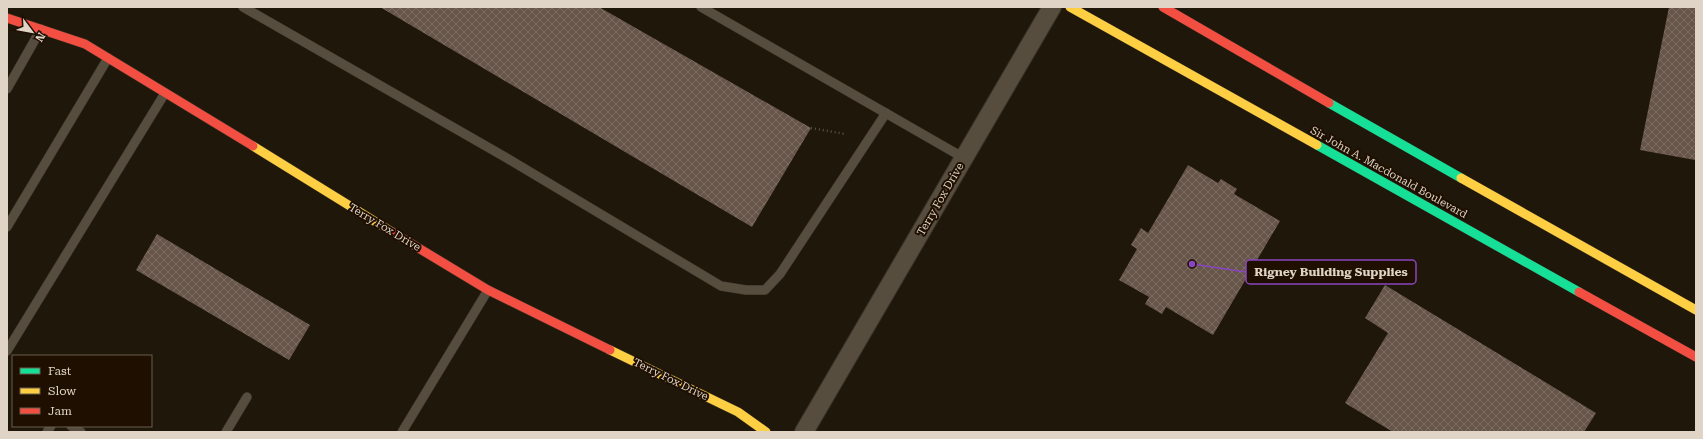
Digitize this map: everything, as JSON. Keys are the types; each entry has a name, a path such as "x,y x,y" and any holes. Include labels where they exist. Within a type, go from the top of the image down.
{"main road":[{"name":"Sir John A. Macdonald Boulevard","path":"1070,7 1696,357"},
{"path":"1163,7 1294,84 1696,310"},
{"name":"Terry Fox Drive","path":"7,18 85,44 488,290 738,412 766,432"}],"street":[{"name":"Terry Fox Drive","path":"804,432 1052,7"}],"lane":[{"path":"243,7 505,157 721,286 746,290 765,290 780,274 886,114"},
{"path":"701,7 964,158"},
{"path":"7,89 41,29"},
{"path":"7,227 108,58"},
{"path":"7,351 165,93"},
{"path":"402,432 488,290"},
{"path":"226,432 247,397"}],"path":[{"path":"811,128 845,134"}],"building":[{"path":"380,7 599,7 811,128 752,227"},
{"path":"1669,7 1696,7 1695,160 1640,150"},
{"path":"1188,165 1218,183 1221,179 1237,189 1234,194 1280,221 1213,335 1166,307 1162,314 1145,304 1149,297 1119,280 1137,249 1131,245 1141,228 1148,233"},
{"path":"157,234 310,325 289,360 136,270"},
{"path":"1385,285 1596,413 1584,432 1393,432 1345,403 1388,333 1365,318"}],"traffic: fast":[{"path":"1329,103 1461,178"},
{"path":"1317,145 1579,292"}],"traffic: slow":[{"path":"1070,7 1317,145"},
{"path":"253,146 392,232"},
{"path":"1461,178 1696,310"},
{"path":"610,350 738,412 766,432"}],"traffic: jam":[{"path":"1163,7 1329,103"},
{"path":"7,18 85,44 253,146"},
{"path":"392,232 488,290 610,350"},
{"path":"1579,292 1696,357"}],"place":[{"name":"Rigney Building Supplies","path":"1192,264"}]}
